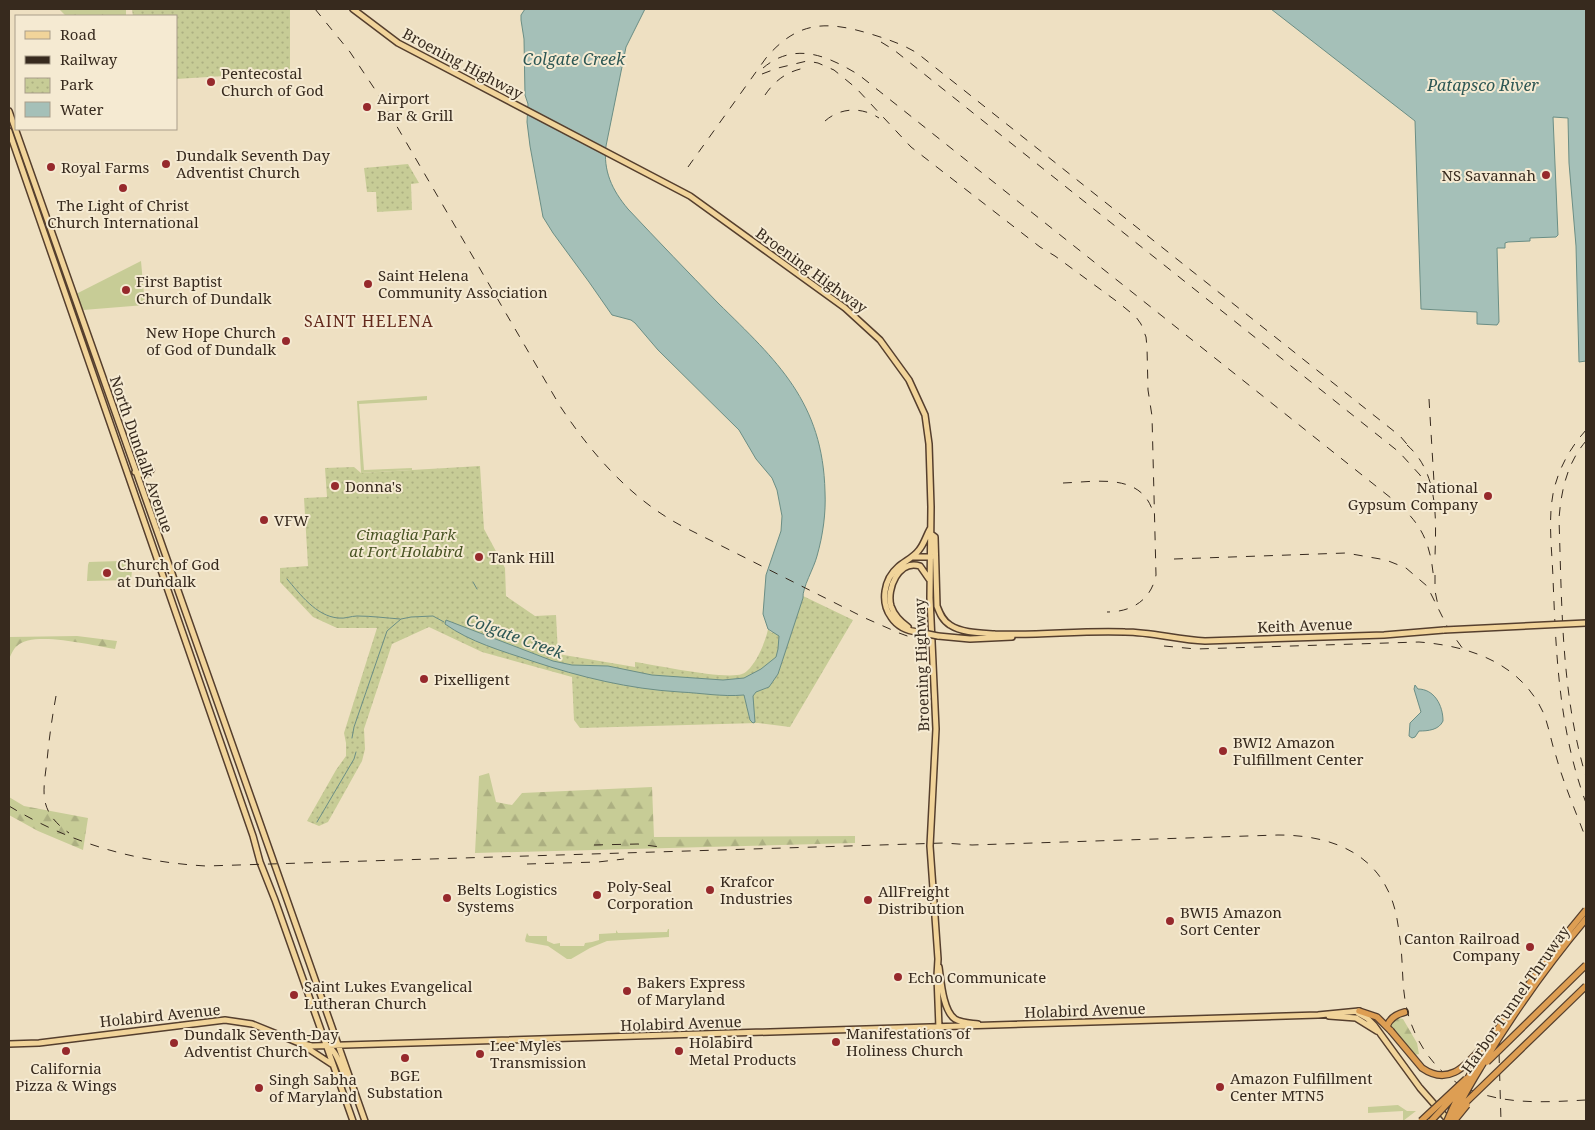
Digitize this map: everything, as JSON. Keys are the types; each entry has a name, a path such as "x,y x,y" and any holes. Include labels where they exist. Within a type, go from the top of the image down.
{"highway":[{"name":"Harbor Tunnel Thruway","path":"1450,1121 1463,1088 1492,1036 1530,982 1586,910"},
{"name":"Harbor Tunnel Thruway","path":"1450,1121 1499,1037 1586,919"},
{"path":"1431,1121 1485,1064 1586,965"},
{"path":"1450,1121 1586,985"},
{"path":"1359,1011 1377,1017 1422,1068 1427,1071 1449,1074 1460,1070 1492,1036"},
{"path":"1389,1029 1389,1022 1395,1016 1405,1012"},
{"path":"1421,1121 1485,1064"}],"main road":[{"name":"Broening Highway","path":"353,9 398,43 690,196 829,295 858,319 880,340 909,380 925,415 929,444 931,632 936,728 930,846 938,959 936,976 939,1028"},
{"name":"North Dundalk Avenue","path":"9,112 15,129"},
{"name":"North Dundalk Avenue","path":"15,130 356,1098"},
{"name":"North Dundalk Avenue","path":"9,131 245,812 260,862 353,1121"},
{"path":"135,472 145,475 151,470"},
{"name":"Keith Avenue","path":"1024,635 980,633 950,625 943,620 937,606 935,537 931,531 912,557 896,568 885,592 889,615 896,623 918,632 938,636 977,639 1024,635 1123,632 1156,634 1205,641 1353,636 1486,627 1586,623"},
{"path":"912,557 930,557"},
{"path":"906,627 895,615 890,604 890,592 894,580 901,570 914,564 923,568 930,582"},
{"path":"938,959 950,1014 958,1020 993,1026"},
{"path":"1343,1011 1363,1015 1370,1021 1432,1101 1450,1121"},
{"name":"Holabird Avenue","path":"9,1044 225,1020 252,1024 300,1044 338,1046 939,1028 1318,1015 1343,1011 1359,1011"},
{"path":"1318,1015 1356,1018 1379,1033"},
{"path":"300,1044 333,1065"},
{"path":"326,1046 331,1048 336,1054 365,1121"}],"green space":[{"path":"59,9 126,9 126,15 65,15"},
{"path":"132,9 290,9 290,72 178,79 178,15 133,15"},
{"path":"408,164 419,183 411,184 412,210 377,212 376,192 367,192 364,168"},
{"path":"141,261 145,305 83,310 76,294"},
{"path":"427,396 427,400 359,404 364,470 412,468 412,470 361,473 357,401"},
{"name":"Cimaglia Park at Fort Holabird","path":"480,466 484,529 505,568 506,596 535,616 556,615 558,654 635,667 635,662 706,674 742,674 755,661 765,641 768,629 772,633 803,599 803,596 853,620 790,727 758,723 580,728 574,720 572,677 482,652 429,627 392,644 364,729 365,749 362,761 328,822 319,826 307,821 346,756 344,733 377,628 337,628 313,617 280,582 280,568 308,566 304,498 327,497 325,468 354,467 361,473"},
{"path":"89,562 133,562 131,580 87,581"},
{"path":"77,636 117,641 115,649 64,640 36,639 25,641 17,646 9,659 9,637"},
{"path":"489,773 496,802 512,805 522,793 652,787 654,837 855,836 855,843 475,853 479,776"},
{"path":"9,797 24,806 88,818 83,850 38,831 9,815"},
{"path":"668,929 669,937 607,941 571,959 567,959 548,946 526,942 525,940 527,933 529,936 547,936 547,941 554,944 560,943 560,946 584,946 585,943 599,940 599,934 616,933 616,930 618,933 667,932"},
{"path":"1403,1019 1417,1043 1419,1054 1415,1055 1393,1031 1390,1024 1393,1020"},
{"path":"1398,1105 1407,1111 1416,1111 1403,1121 1403,1111 1368,1113 1368,1107"}],"water":[{"name":"Colgate Creek","path":"525,9 645,9 626,47 606,146 606,164 610,180 617,195 628,209 777,365 793,386 806,408 816,433 822,460 825,492 821,540 778,674 769,687 756,692 753,696 755,722 753,723 750,720 744,695 661,690 623,685 586,677 487,646 445,624 446,620 553,661 572,665 608,666 652,675 723,680 744,678 761,669 776,657 778,649 779,636 768,629 763,614 766,575 781,531 782,516 777,490 772,478 756,459 739,430 658,350 635,323 631,320 612,315 543,217 527,122 528,104 525,95 524,39 521,20 521,15"},
{"name":"Patapsco River","path":"1271,9 1586,9 1586,361 1579,362 1576,246 1569,163 1568,118 1553,117 1558,235 1556,237 1530,238 1530,241 1508,242 1505,243 1505,248 1497,248 1499,322 1497,325 1477,324 1477,312 1421,309 1415,121"},
{"path":"1415,685 1418,689 1433,695 1441,709 1443,721 1436,728 1419,731 1412,738 1409,736 1410,723 1421,712 1414,689"}],"waterway":[{"path":"287,579 309,603 330,616 341,618 363,616 400,619"},
{"path":"473,582 477,589"},
{"name":"Colgate Creek","path":"352,738 354,727 387,631 401,619 411,617 433,616 444,622"},
{"name":"Colgate Creek","path":"317,822 354,759 356,752"}],"railway":[{"path":"315,9 350,52 378,94 560,406 585,441 613,473 645,502 680,525 865,618 924,642"},
{"path":"688,167 766,58 790,36 803,30 829,26 858,30 897,43 917,53 1400,436 1412,450"},
{"path":"881,42 894,50 1399,452 1420,475 1428,491"},
{"path":"763,68 775,60 799,53 823,57 859,75 1396,502 1420,528 1431,558 1434,582"},
{"path":"762,74 807,61 818,63 834,70 856,88 911,147 1040,247 1119,303 1136,317 1141,324 1146,337 1148,390 1152,416 1156,575 1150,591 1139,603 1124,610 1107,612"},
{"path":"765,95 782,77 793,71 805,68"},
{"path":"825,121 838,113 852,110 866,112 879,118"},
{"path":"1429,399 1434,482"},
{"path":"1586,430 1570,452 1558,476 1553,494 1551,525 1560,692 1570,748 1586,803"},
{"path":"1586,441 1574,459 1566,478 1561,498 1559,519 1562,617 1567,681 1578,745 1586,777"},
{"path":"1407,445 1425,469 1430,483 1435,512 1435,557"},
{"path":"1063,483 1102,481 1128,485 1138,490 1147,499 1153,512"},
{"path":"1174,559 1346,553 1386,560 1406,568 1427,586 1448,628 1463,649"},
{"path":"1435,575 1435,591 1439,610"},
{"path":"1164,646 1196,649 1419,642 1457,648 1492,660 1507,669 1521,681 1533,695 1543,712 1554,751 1586,839"},
{"path":"56,696 44,792 47,809 59,825 69,833"},
{"path":"9,806 56,830 104,848 154,860 206,866 944,843 972,845 1278,835 1315,838 1348,849 1375,870 1385,885 1393,903 1397,920 1404,991 1409,1018 1421,1044 1448,1077 1473,1091 1501,1099 1529,1102 1586,1100"},
{"path":"594,845 638,844 660,847"},
{"path":"527,864 598,862 624,859"},
{"path":"1498,1018 1501,1121"}],"place":[{"name":"Pentecostal Church of God","path":"211,82"},
{"name":"Airport Bar & Grill","path":"367,107"},
{"name":"Dundalk Seventh Day Adventist Church","path":"166,164"},
{"name":"Royal Farms","path":"51,167"},
{"name":"NS Savannah","path":"1546,175"},
{"name":"The Light of Christ Church International","path":"123,188"},
{"name":"Saint Helena Community Association","path":"368,284"},
{"name":"First Baptist Church of Dundalk","path":"126,290"},
{"name":"New Hope Church of God of Dundalk","path":"286,341"},
{"name":"Donna's","path":"335,486"},
{"name":"National Gypsum Company","path":"1488,496"},
{"name":"VFW","path":"264,520"},
{"name":"Tank Hill","path":"479,557"},
{"name":"Church of God at Dundalk","path":"107,573"},
{"name":"Pixelligent","path":"424,679"},
{"name":"BWI2 Amazon Fulfillment Center","path":"1223,751"},
{"name":"Krafcor Industries","path":"710,890"},
{"name":"Poly-Seal Corporation","path":"597,895"},
{"name":"Belts Logistics Systems","path":"447,898"},
{"name":"AllFreight Distribution","path":"868,900"},
{"name":"BWI5 Amazon Sort Center","path":"1170,921"},
{"name":"Canton Railroad Company","path":"1530,947"},
{"name":"Echo Communicate","path":"898,977"},
{"name":"Bakers Express of Maryland","path":"627,991"},
{"name":"Saint Lukes Evangelical Lutheran Church","path":"294,995"},
{"name":"Manifestations of Holiness Church","path":"836,1042"},
{"name":"Dundalk Seventh-Day Adventist Church","path":"174,1043"},
{"name":"California Pizza & Wings","path":"66,1051"},
{"name":"Holabird Metal Products","path":"679,1051"},
{"name":"Lee Myles Transmission","path":"480,1054"},
{"name":"BGE Substation","path":"405,1058"},
{"name":"Amazon Fulfillment Center MTN5","path":"1220,1087"},
{"name":"Singh Sabha of Maryland","path":"259,1088"}],"district":[{"name":"SAINT HELENA","path":"369,321"}]}
